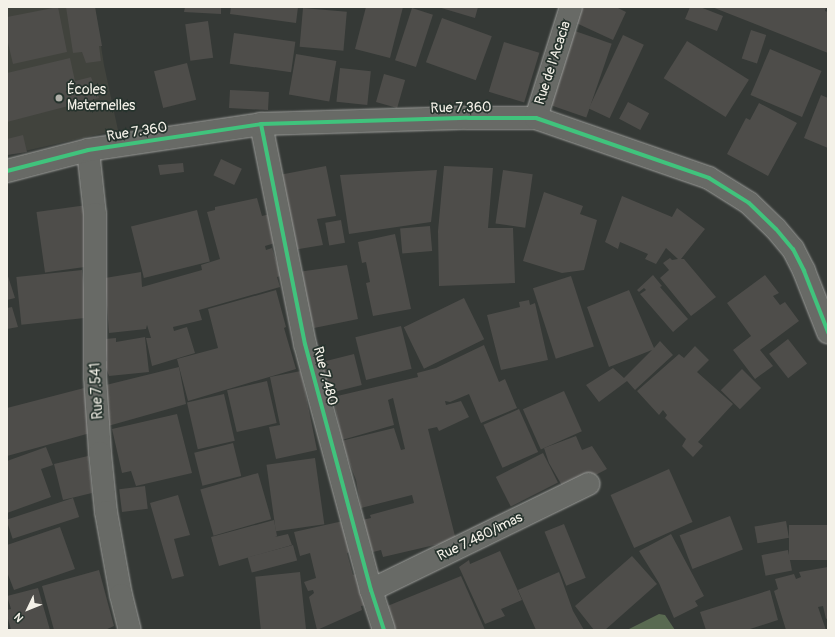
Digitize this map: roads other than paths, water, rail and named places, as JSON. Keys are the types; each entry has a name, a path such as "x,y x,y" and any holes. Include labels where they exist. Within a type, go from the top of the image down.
{"street":[{"name":"Rue de l'Acacia","path":"536,118 571,7"},
{"name":"Rue 7.360","path":"7,170 88,150 261,124 468,118 536,118 709,178 749,203 776,229 792,249 804,271 828,332"},
{"name":"Rue 7.480","path":"261,124 305,344 371,590 384,630"},
{"name":"Rue 7.541","path":"88,150 95,214 95,377 100,453 106,512 121,595 130,630"},
{"name":"Rue 7.480/imas","path":"371,590 588,484"}],"place":[{"name":"Écoles Maternelles","path":"59,98"}]}
